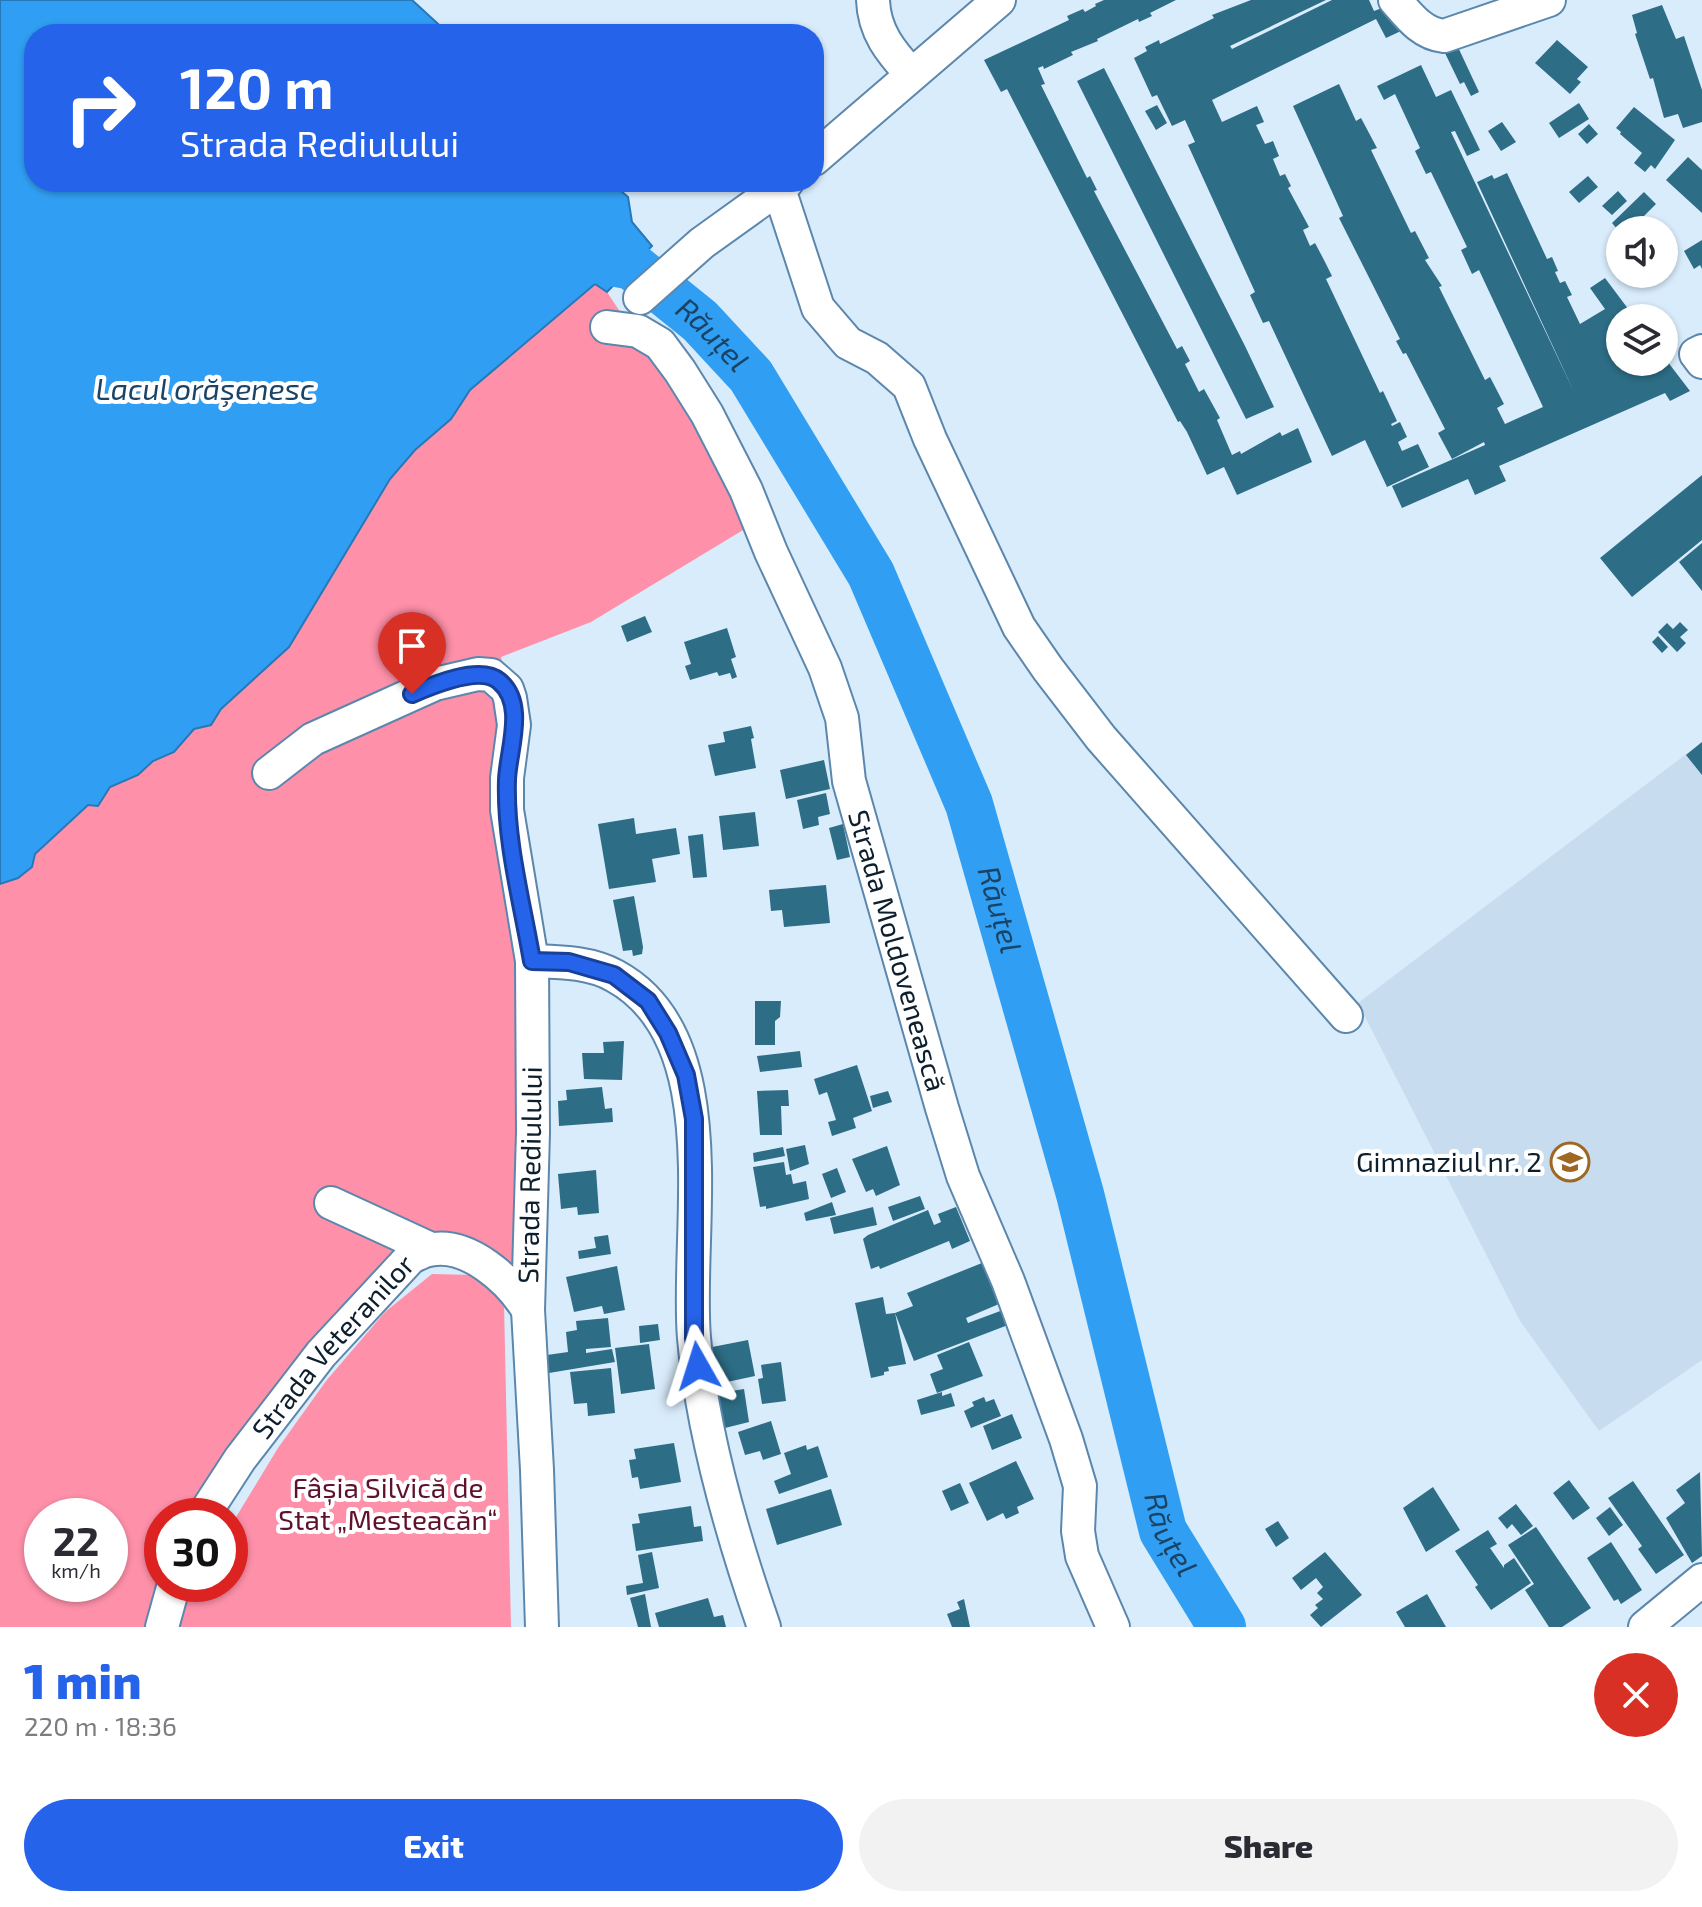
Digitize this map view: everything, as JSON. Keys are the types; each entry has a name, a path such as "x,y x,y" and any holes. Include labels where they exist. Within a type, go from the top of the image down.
{"street":[{"path":"873,0 874,16 886,46 911,74"},
{"path":"824,150 999,0"},
{"path":"1395,0 1432,35 1444,36 1549,0"},
{"path":"640,298 681,261 775,192"},
{"path":"785,192 818,308 848,343 877,358 909,386 930,439 1019,627 1040,658 1101,738 1346,1016"},
{"name":"Strada Moldovenească","path":"607,327 638,331 660,344 680,371 707,414 746,490 825,668 842,718 849,781 942,1108 963,1176 1008,1281 1066,1439 1080,1486 1078,1531 1082,1556 1113,1627"},
{"name":"Strada Rediulului","path":"269,773 313,739 435,684 478,674 491,675 507,689 514,725 507,778 507,810 532,961 533,1132 528,1310 542,1627"},
{"path":"532,961 569,962 599,969 626,983 648,1001 668,1033 686,1075 694,1119 694,1338 702,1394 723,1492 764,1627"},
{"path":"331,1203 431,1249"},
{"name":"Strada Veteranilor","path":"215,1498 240,1459 321,1354 411,1257 431,1249 461,1253 487,1266 512,1287 528,1310"},
{"path":"1645,1627 1702,1580"},
{"path":"162,1627 169,1602"}],"shaded area":[{"name":"Gimnaziul nr. 2","path":"1702,742 1702,1360 1599,1431 1520,1321 1358,1003"}],"green space":[{"path":"595,284 607,292 758,521 591,622 501,657 514,725 528,1310 430,1249 360,1312 220,1498 144,1498 144,1602 160,1602 159,1627 0,1627 0,866 396,446"},
{"name":"Fâșia Silvică de Stat „Mesteacăn“","path":"432,1274 474,1275 504,1303 511,1627 174,1627 186,1602 248,1602 248,1498 278,1448 326,1381 385,1312"}],"water":[{"name":"Lacul orăşenesc","path":"0,0 412,0 438,24 24,24 24,192 622,192 628,197 632,222 652,246 607,292 595,284 470,390 451,419 415,450 390,479 289,647 221,709 211,725 194,729 174,752 153,761 138,775 110,787 98,806 88,805 35,854 32,867 18,878 0,884"}],"building":[{"path":"1104,0 1176,0 1150,13 1152,16 1139,22 1138,19 1071,52 1073,55 1044,69 1043,66 1038,68 1045,84 1041,85 1177,349 1182,346 1190,361 1185,364 1199,392 1204,389 1220,418 1217,420 1232,455 1240,451 1241,454 1280,432 1282,436 1298,428 1312,462 1237,495 1224,467 1207,475 1007,89 1001,92 984,60"},
{"path":"1251,0 1326,0 1230,46 1232,49 1332,0 1369,0 1374,11 1390,5 1401,31 1386,38 1376,19 1212,100 1222,122 1257,106 1264,122 1256,125 1265,144 1273,141 1279,156 1273,159 1280,176 1285,174 1291,186 1288,188 1309,227 1303,230 1310,246 1315,243 1332,276 1326,279 1380,393 1383,391 1397,421 1392,426 1400,422 1407,437 1398,442 1402,451 1418,444 1429,467 1387,487 1365,440 1332,456 1269,321 1263,323 1250,295 1255,292 1188,145 1195,142 1185,120 1172,126 1157,95 1152,97 1134,58 1147,51 1145,47 1159,40 1160,44 1214,18 1212,15"},
{"path":"1662,5 1676,39 1684,36 1702,90 1702,122 1683,128 1678,114 1664,118 1653,78 1650,79 1635,34 1632,15"},
{"path":"1557,40 1588,67 1577,79 1581,82 1570,94 1535,63"},
{"path":"1457,45 1479,92 1471,96 1464,82 1460,84 1444,51"},
{"path":"1421,65 1436,97 1451,90 1480,150 1467,156 1455,131 1451,132 1575,394 1477,182 1492,175 1494,179 1507,173 1547,259 1552,257 1560,283 1565,281 1572,295 1567,297 1580,324 1605,309 1590,288 1605,278 1606,288 1612,288 1624,304 1606,304 1606,376 1678,375 1690,391 1670,401 1665,393 1499,466 1506,481 1475,495 1468,479 1402,508 1392,486 1485,445 1484,442 1452,459 1438,433 1445,429 1406,353 1403,354 1396,341 1400,339 1339,218 1343,216 1293,106 1339,84 1356,121 1361,118 1377,148 1371,150 1411,233 1415,231 1429,258 1425,260 1442,286 1439,287 1485,380 1490,377 1504,404 1497,408 1505,424 1543,407 1479,270 1472,274 1461,250 1467,247 1431,172 1426,174 1415,151 1420,148 1395,94 1384,100 1377,86"},
{"path":"1104,68 1274,407 1246,419 1077,81"},
{"path":"1579,103 1589,119 1559,138 1549,123"},
{"path":"1157,105 1167,123 1156,130 1145,111"},
{"path":"1634,107 1675,140 1655,169 1651,165 1645,172 1634,163 1642,153 1616,128"},
{"path":"1502,122 1516,142 1501,151 1488,131"},
{"path":"1589,124 1598,134 1587,144 1578,134"},
{"path":"1688,157 1702,170 1702,213 1666,180"},
{"path":"1588,176 1598,187 1579,203 1569,192"},
{"path":"1618,191 1627,201 1612,215 1602,206"},
{"path":"1644,192 1656,204 1644,216 1619,216"},
{"path":"1702,240 1702,269 1700,265 1694,269 1684,251"},
{"path":"1702,475 1702,540 1632,597 1600,558"},
{"path":"1702,543 1702,591 1679,562"},
{"path":"645,616 652,632 627,642 621,626"},
{"path":"1680,622 1688,630 1680,637 1686,643 1677,652 1658,632 1667,623 1673,629"},
{"path":"727,628 736,657 731,659 737,677 732,679 730,673 719,676 717,672 690,680 685,666 691,664 684,642"},
{"path":"1658,636 1668,647 1662,653 1652,642"},
{"path":"751,726 756,768 715,776 708,745 725,742 723,732"},
{"path":"1702,742 1702,775 1686,755"},
{"path":"824,760 830,789 786,799 780,770"},
{"path":"826,793 830,814 818,817 819,825 803,829 797,800"},
{"path":"755,812 759,846 723,850 719,816"},
{"path":"634,818 636,834 676,828 680,854 652,859 656,882 609,889 598,824"},
{"path":"843,824 850,857 837,860 829,828"},
{"path":"703,834 707,877 693,878 688,836"},
{"path":"826,885 830,923 784,927 782,910 771,911 769,890"},
{"path":"634,896 643,947 642,954 633,956 632,950 623,951 613,900"},
{"path":"755,1001 781,1001 780,1017 775,1021 775,1045 755,1045"},
{"path":"624,1041 622,1080 584,1079 582,1053 604,1053 603,1042"},
{"path":"800,1051 802,1067 760,1072 757,1056"},
{"path":"857,1065 872,1111 853,1118 856,1128 832,1136 828,1122 836,1120 827,1092 819,1095 814,1079"},
{"path":"602,1087 605,1109 612,1108 613,1122 559,1126 558,1101 567,1100 566,1090"},
{"path":"788,1090 789,1106 781,1106 782,1135 760,1135 757,1091"},
{"path":"888,1091 892,1102 873,1108 870,1096"},
{"path":"805,1145 809,1164 790,1171 786,1149"},
{"path":"887,1146 900,1185 876,1196 873,1189 866,1192 852,1159"},
{"path":"783,1147 785,1156 754,1162 753,1153"},
{"path":"784,1162 786,1175 791,1174 793,1184 806,1181 809,1199 766,1209 766,1206 760,1207 753,1167"},
{"path":"837,1168 846,1192 831,1198 822,1174"},
{"path":"596,1170 599,1213 578,1215 577,1207 561,1209 558,1174"},
{"path":"920,1196 925,1209 893,1221 888,1207"},
{"path":"832,1202 836,1215 806,1221 804,1213"},
{"path":"873,1207 877,1225 834,1234 830,1218"},
{"path":"956,1207 970,1241 952,1249 949,1241 880,1269 879,1266 871,1269 863,1239 868,1235 928,1210 934,1225 941,1222 938,1214"},
{"path":"608,1235 611,1254 579,1259 578,1251 596,1248 594,1237"},
{"path":"982,1263 999,1304 966,1318 968,1323 1003,1310 1008,1325 914,1361 895,1313 913,1306 907,1293"},
{"path":"617,1266 625,1310 604,1314 602,1306 574,1312 566,1277"},
{"path":"883,1297 886,1314 895,1313 906,1364 888,1367 889,1371 884,1375 871,1378 855,1303"},
{"path":"608,1318 611,1347 586,1349 586,1353 612,1349 615,1362 549,1373 547,1355 568,1352 566,1332 577,1330 576,1321"},
{"path":"658,1324 660,1340 640,1343 639,1326"},
{"path":"748,1340 755,1376 727,1382 729,1390 715,1390 702,1349"},
{"path":"969,1342 983,1376 937,1393 930,1374 943,1369 937,1355"},
{"path":"649,1344 655,1389 621,1394 615,1348"},
{"path":"781,1362 786,1401 762,1404 758,1379 763,1378 761,1365"},
{"path":"611,1368 615,1413 588,1416 587,1403 574,1404 570,1372"},
{"path":"744,1389 749,1422 725,1428 722,1413 717,1414 713,1394"},
{"path":"942,1392 942,1396 951,1393 955,1406 921,1415 917,1400"},
{"path":"984,1397 986,1402 994,1399 1001,1416 971,1428 964,1411 974,1406 972,1402"},
{"path":"1012,1414 1022,1438 992,1450 983,1426"},
{"path":"771,1421 781,1454 763,1460 760,1451 745,1455 738,1432"},
{"path":"674,1443 681,1482 640,1489 638,1477 632,1478 629,1460 636,1459 634,1449"},
{"path":"806,1445 807,1450 818,1446 828,1477 779,1494 774,1481 791,1474 784,1453"},
{"path":"1016,1461 1034,1499 1017,1507 1019,1513 1006,1519 1003,1513 987,1521 969,1483"},
{"path":"1700,1472 1702,1556 1692,1563 1666,1518 1685,1503 1676,1490"},
{"path":"1569,1480 1590,1508 1573,1520 1553,1493"},
{"path":"1633,1481 1684,1555 1656,1574 1638,1549 1642,1546 1608,1498"},
{"path":"960,1483 969,1503 951,1511 942,1491"},
{"path":"1433,1487 1460,1530 1426,1552 1403,1508"},
{"path":"831,1489 842,1525 777,1545 766,1509"},
{"path":"1516,1504 1533,1526 1521,1535 1512,1524 1507,1529 1498,1518"},
{"path":"691,1506 694,1527 701,1526 703,1541 636,1551 632,1524 640,1523 638,1514"},
{"path":"1610,1507 1623,1525 1609,1536 1596,1518"},
{"path":"1278,1521 1289,1538 1276,1547 1265,1529"},
{"path":"1536,1527 1591,1608 1562,1627 1549,1627 1525,1590 1534,1584 1508,1545"},
{"path":"1488,1530 1497,1544 1490,1548 1504,1568 1514,1558 1531,1583 1491,1610 1455,1551"},
{"path":"1611,1542 1642,1590 1621,1604 1618,1599 1614,1601 1587,1558"},
{"path":"652,1552 659,1588 627,1595 626,1586 643,1583 638,1555"},
{"path":"1325,1552 1362,1595 1321,1627 1310,1615 1318,1608 1315,1605 1323,1599 1317,1593 1323,1587 1316,1578 1301,1590 1292,1578"},
{"path":"645,1594 651,1627 638,1627 630,1598"},
{"path":"1427,1594 1446,1627 1405,1627 1396,1612"},
{"path":"708,1598 714,1617 723,1615 726,1627 659,1627 655,1613"},
{"path":"964,1599 970,1627 952,1627 947,1614 960,1609 957,1602"}],"waterway":[{"name":"Răuțel","path":"567,254 632,266 700,321 751,376 871,574 969,804 1080,1194 1163,1531 1222,1627"}],"place":[{"name":"Gimnaziul nr. 2","path":"1570,1162"}],"route":[{"path":"412,694 435,684 478,674 491,675 507,689 514,725 507,778 507,810 532,961 569,962 599,969 626,983 648,1001 668,1033 686,1075 694,1119 694,1338 698,1366"}]}
